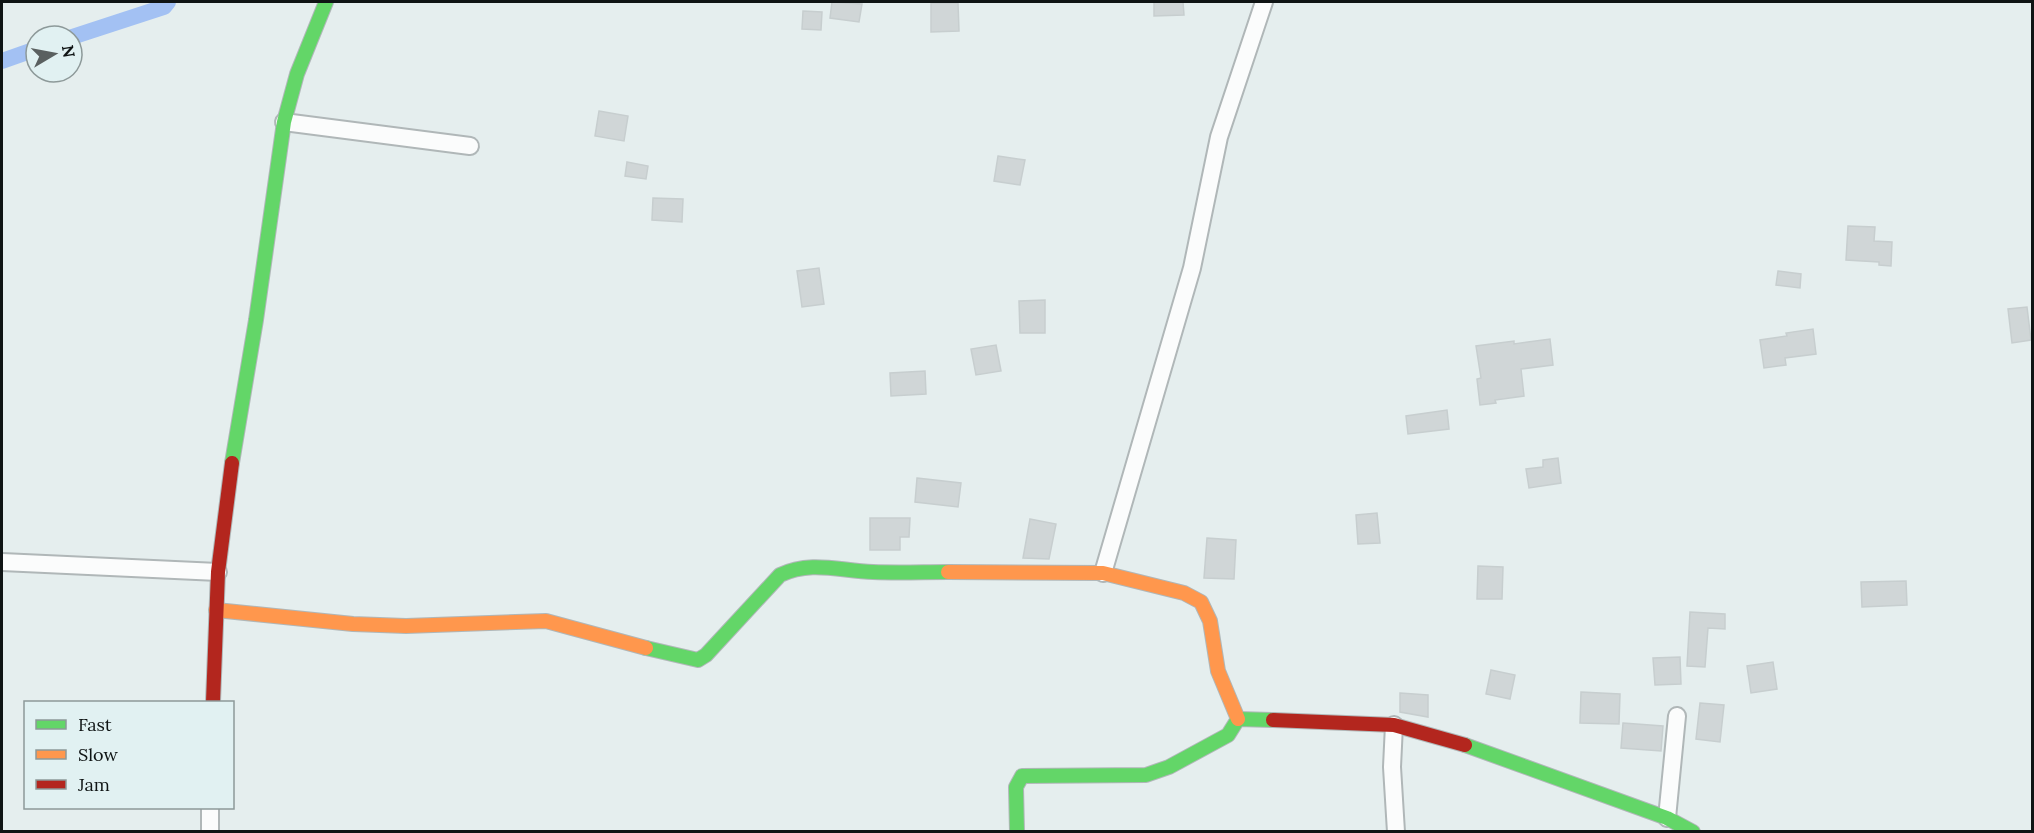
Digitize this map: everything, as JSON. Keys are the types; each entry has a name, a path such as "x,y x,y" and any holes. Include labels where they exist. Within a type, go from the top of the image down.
{"street":[{"path":"213,701 218,572 230,473 256,320 284,122 297,74 326,2"},
{"path":"1103,573 1192,268 1219,137 1264,2"},
{"path":"284,122 470,146"},
{"path":"2,562 218,572"},
{"path":"216,610 353,624 406,626 546,621 698,660 706,655 780,575 794,568 809,566 870,572 1103,573 1142,585 1184,593 1201,602 1210,621 1218,671 1238,719"},
{"path":"1667,818 1677,716"},
{"path":"1238,719 1394,725 1480,749 1667,818 1694,831"},
{"path":"1017,831 1016,787 1022,776 1146,775 1169,767 1228,735 1238,719"},
{"path":"1394,725 1392,767 1396,831"},
{"path":"210,809 210,831"}],"building":[{"path":"832,2 862,4 859,22 830,18"},
{"path":"1154,2 1183,2 1184,15 1154,16"},
{"path":"931,3 958,3 959,31 931,32"},
{"path":"803,11 822,12 821,30 802,29"},
{"path":"599,111 628,116 624,141 595,136"},
{"path":"998,156 1025,160 1020,185 994,181"},
{"path":"627,162 648,166 646,179 625,176"},
{"path":"653,198 683,199 682,222 652,220"},
{"path":"1848,226 1875,227 1874,241 1892,242 1891,266 1879,265 1879,262 1846,260"},
{"path":"819,268 824,304 802,307 797,271"},
{"path":"1778,271 1801,274 1800,288 1776,285"},
{"path":"1045,300 1045,333 1020,333 1019,301"},
{"path":"2027,307 2031,340 2012,343 2008,309"},
{"path":"1813,329 1816,354 1785,358 1786,365 1764,368 1760,340"},
{"path":"1550,339 1553,365 1521,369 1524,396 1495,400 1496,403 1480,405 1477,379 1481,378 1476,346"},
{"path":"996,345 1001,371 976,375 971,349"},
{"path":"925,371 926,394 891,396 890,373"},
{"path":"1447,410 1449,429 1408,434 1406,416"},
{"path":"1558,458 1561,483 1529,488 1526,469 1543,467 1543,460"},
{"path":"917,478 961,483 958,507 915,502"},
{"path":"1377,513 1380,543 1358,544 1356,515"},
{"path":"870,518 910,518 909,537 900,537 900,550 870,550"},
{"path":"1030,519 1056,524 1049,559 1023,558"},
{"path":"1207,538 1236,540 1234,579 1204,578"},
{"path":"1478,566 1503,567 1502,599 1477,599"},
{"path":"1906,581 1907,605 1862,607 1861,582"},
{"path":"1690,612 1725,614 1725,629 1708,628 1705,667 1687,666"},
{"path":"1680,657 1681,684 1655,685 1653,658"},
{"path":"1773,662 1777,689 1751,693 1747,666"},
{"path":"1491,670 1515,675 1510,699 1486,694"},
{"path":"1581,692 1620,694 1619,724 1580,723"},
{"path":"1400,693 1428,695 1428,717 1400,712"},
{"path":"1700,703 1724,705 1720,742 1696,739"},
{"path":"1623,723 1663,726 1661,751 1621,748"}],"waterway":[{"path":"84,33 164,7 168,2"},
{"path":"2,61 24,53"}],"traffic: fast":[{"path":"232,463 256,320 284,122 297,74 326,2"},
{"path":"646,648 698,660 706,655 780,575 803,568 873,572 948,572"},
{"path":"1017,832 1016,787 1022,776 1146,775 1169,767 1228,735 1238,719 1273,720"},
{"path":"1465,745 1667,818 1693,832"}],"traffic: slow":[{"path":"948,572 1103,573 1184,593 1201,602 1210,621 1218,671 1238,719"},
{"path":"216,610 353,624 406,626 546,621 646,648"}],"traffic: jam":[{"path":"213,701 218,572 232,463"},
{"path":"1273,720 1394,725 1465,745"}]}
